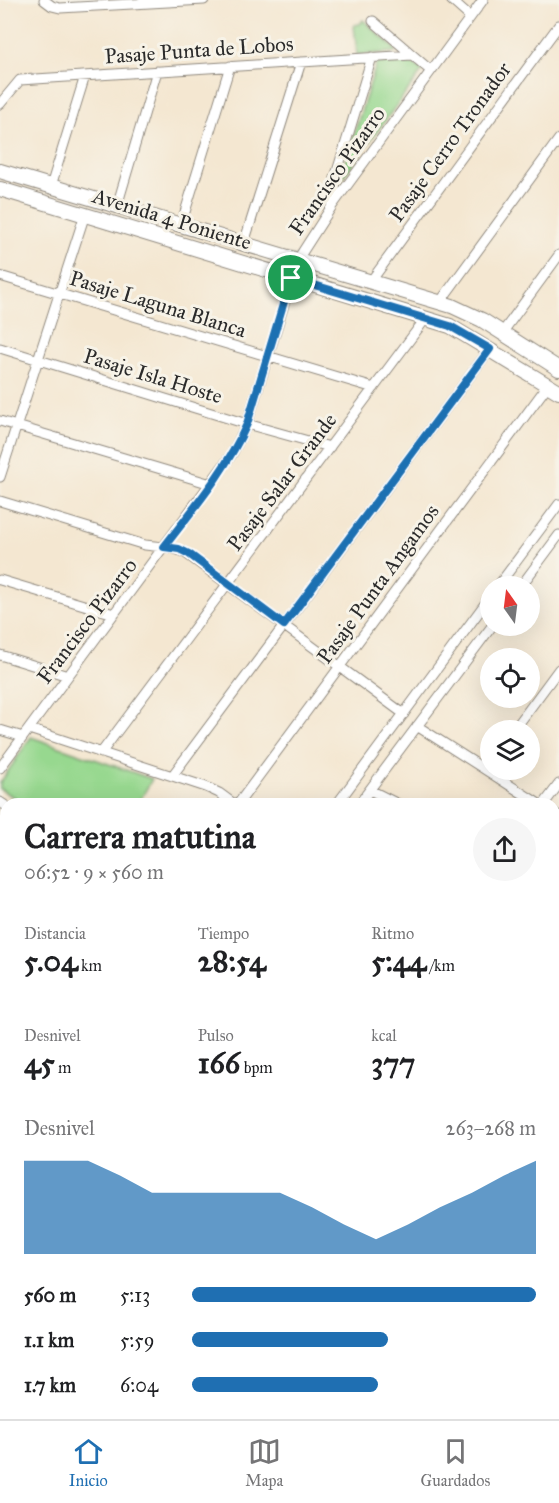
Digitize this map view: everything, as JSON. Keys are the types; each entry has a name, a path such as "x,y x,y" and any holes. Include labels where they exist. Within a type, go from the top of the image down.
{"street":[{"path":"44,0 51,6 60,8 204,0"},
{"path":"451,0 470,17"},
{"name":"Francisco Pizarro","path":"0,768 232,454 247,424 298,259 332,206 483,0"},
{"path":"373,21 431,71"},
{"name":"Pasaje Cerro Tronador","path":"371,281 559,25"},
{"name":"Pasaje Punta de Lobos","path":"0,104 20,80 412,55"},
{"path":"332,206 335,178 372,57"},
{"path":"244,243 301,62"},
{"path":"181,225 230,66"},
{"path":"117,206 157,71"},
{"path":"51,186 85,76"},
{"path":"440,302 559,139"},
{"name":"Avenida 4 Poniente","path":"0,171 440,302 473,315 559,369"},
{"name":"Avenida 4 Poniente","path":"0,189 450,326 553,389"},
{"path":"0,477 85,214"},
{"path":"502,333 559,255"},
{"name":"Pasaje Laguna Blanca","path":"0,276 374,388"},
{"name":"Pasaje Salar Grande","path":"101,753 426,318"},
{"name":"Pasaje Isla Hoste","path":"0,348 247,424 330,447"},
{"path":"172,776 490,349"},
{"name":"Pasaje Punta Angamos","path":"241,798 553,389"},
{"path":"0,422 211,484"},
{"path":"0,501 146,545 179,549 189,554 404,714"},
{"path":"505,576 559,504"},
{"path":"528,576 559,535"},
{"path":"0,580 114,614"},
{"path":"341,798 480,611"},
{"path":"364,798 484,636"},
{"path":"0,655 68,676"},
{"path":"521,720 559,669"},
{"path":"417,726 480,762"},
{"path":"0,730 26,733 101,753 212,790 226,798"},
{"path":"506,780 531,798"},
{"path":"548,798 559,784"},
{"path":"370,790 386,798"}],"green space":[{"path":"363,20 396,50 395,52 357,55 354,25 360,24"},
{"path":"406,60 423,70 338,184 377,62"},
{"path":"31,737 152,779 141,798 15,798 0,789 0,783"}],"route":[{"path":"291,278 436,321 463,332 490,349 284,625 189,554 179,549 164,547 238,444 247,424 291,278"}]}
